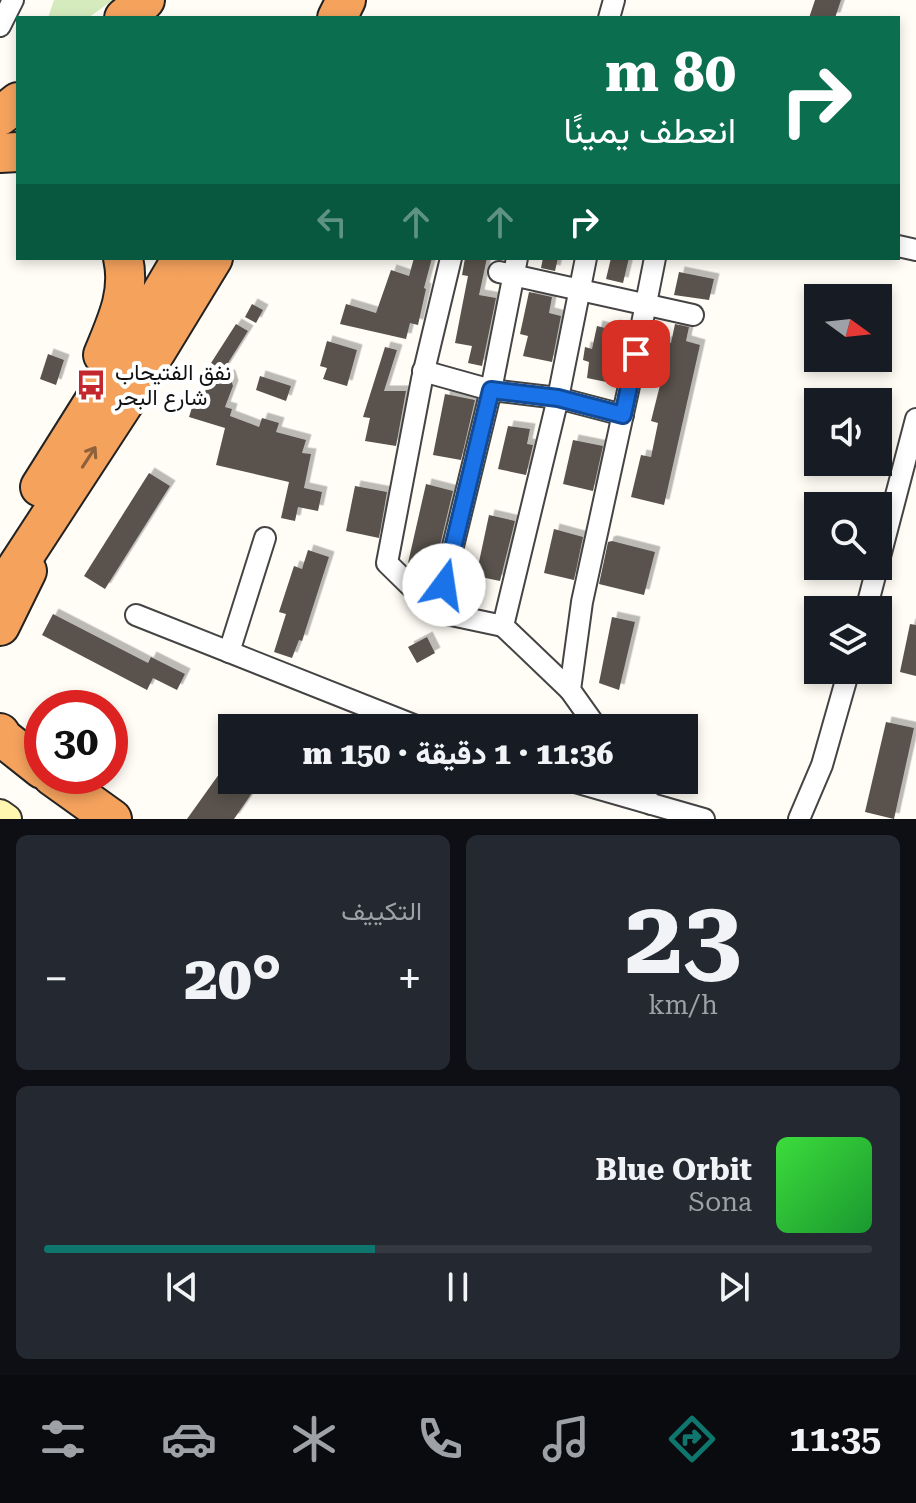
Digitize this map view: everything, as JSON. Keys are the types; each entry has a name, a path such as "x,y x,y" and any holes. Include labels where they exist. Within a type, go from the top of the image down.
{"highway":[{"path":"126,16 145,0"},
{"path":"0,116 16,104"},
{"path":"68,439 124,301 123,260"},
{"path":"0,547 181,260"},
{"path":"0,593 169,333 212,260"},
{"path":"0,626 63,497"},
{"path":"0,733 24,755"},
{"path":"77,794 112,819"}],"main road":[{"path":"0,814 7,819"}],"street":[{"path":"0,26 13,0"},
{"path":"451,260 423,371 387,563 437,612 503,626 570,690 587,714"},
{"path":"503,626 558,398 586,260"},
{"path":"570,690 582,602 655,260"},
{"path":"437,612 491,390 510,268 580,290 693,315"},
{"path":"423,371 491,390 558,398 623,415"},
{"path":"870,596 916,419"},
{"path":"229,652 265,538"},
{"path":"136,615 386,714"},
{"path":"799,819 822,765 845,684"},
{"path":"616,794 704,819"},
{"path":"644,794 651,804"}],"green space":[{"path":"54,0 113,0 91,16 49,16"}],"building":[{"path":"815,0 841,0 836,16 810,16"},
{"path":"413,260 431,260 418,325 410,323 406,339 340,324 346,304 376,313 391,270 409,276"},
{"path":"465,260 487,260 479,295 496,298 482,366 468,363 472,346 455,343 468,276 462,275"},
{"path":"543,260 558,260 555,271 541,268"},
{"path":"611,260 629,260 623,283 606,279"},
{"path":"679,272 714,279 709,300 674,295"},
{"path":"529,292 552,297 549,313 561,316 552,362 523,356 528,336 520,334"},
{"path":"252,304 263,310 256,323 245,317"},
{"path":"236,324 248,331 223,371 230,376 233,386 225,407 232,409 230,416 259,427 262,418 279,423 276,432 306,440 302,453 311,454 304,488 322,492 318,511 298,507 295,521 281,518 289,482 216,465 225,428 189,417 195,398 206,401 205,383 217,367 211,363"},
{"path":"675,324 689,327 686,341 700,345 664,505 631,497 641,455 651,457 658,423 651,421 660,385 655,384 658,373 646,370 651,345 664,348 665,342 671,343"},
{"path":"614,325 628,329 616,384 587,378 589,362 583,360 585,347 592,349 597,326 613,330"},
{"path":"327,341 357,350 347,386 323,379 327,368 320,366"},
{"path":"385,347 397,350 384,391 406,391 396,446 365,441 370,418 363,417"},
{"path":"48,354 64,360 56,385 40,379"},
{"path":"260,376 291,386 286,401 256,390"},
{"path":"445,394 475,400 461,460 433,455"},
{"path":"508,426 530,429 527,444 533,445 526,475 498,469"},
{"path":"573,440 603,446 593,491 563,484"},
{"path":"149,473 170,486 105,589 84,576"},
{"path":"426,484 453,491 436,562 424,560 423,565 408,563"},
{"path":"355,486 387,492 379,538 346,531"},
{"path":"489,515 515,521 500,581 476,576"},
{"path":"554,529 583,537 574,580 544,573"},
{"path":"608,542 655,552 644,595 599,584"},
{"path":"308,550 329,557 302,641 299,640 292,658 274,652 286,614 279,612 294,566 302,569"},
{"path":"53,614 148,663 151,657 185,674 177,690 153,678 147,690 42,635"},
{"path":"612,617 635,622 619,690 599,683"},
{"path":"910,624 916,625 916,676 900,672"},
{"path":"427,637 435,653 417,663 408,647"},
{"path":"886,722 914,728 894,819 865,812"},
{"path":"218,776 218,794 251,794 234,819 187,819"}],"place":[{"name":"نفق الفتيحاب شارع البحر","path":"91,385"}],"route":[{"path":"444,585 491,390 558,398 623,415 636,354"}]}
